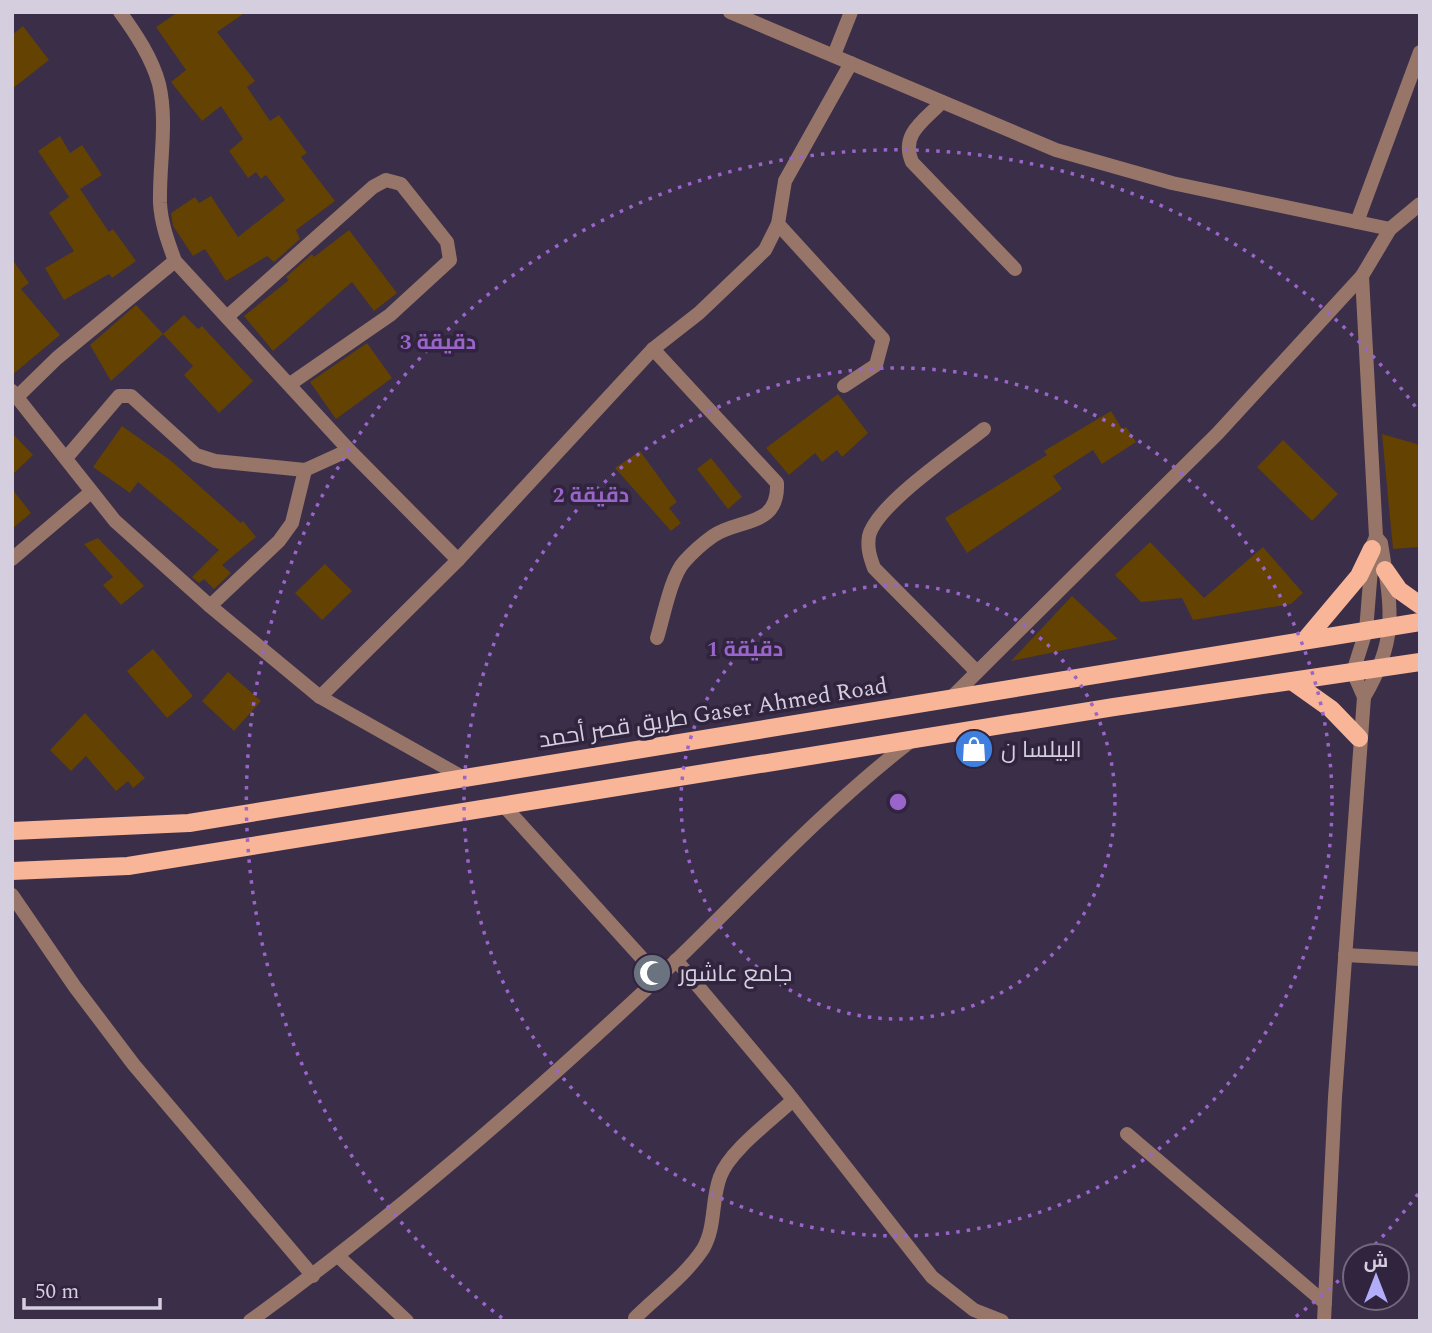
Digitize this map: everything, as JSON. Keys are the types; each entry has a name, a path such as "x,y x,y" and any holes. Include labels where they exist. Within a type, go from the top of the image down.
{"main road":[{"path":"1306,639 1359,576 1374,543"},
{"path":"1385,570 1399,590 1420,605"},
{"name":"طريق قصر أحمد Gaser Ahmed Road","path":"12,831 189,823 1420,622"},
{"path":"12,871 128,866 1114,707 1420,662"},
{"path":"1293,682 1331,709 1359,738"}],"street":[{"path":"121,12 144,48 159,84 162,103 160,204 164,232 175,261 349,450 458,560"},
{"path":"730,12 1056,150 1172,183 1390,229"},
{"path":"834,55 850,12"},
{"path":"1357,222 1420,52"},
{"path":"320,696 458,560 653,349 699,313 765,250 778,224 785,181 851,64"},
{"path":"942,102 908,138 906,149 912,162 1015,269"},
{"path":"228,316 373,187 386,180 401,184 447,242 450,260 390,315 290,384"},
{"path":"950,698 1218,433 1362,276 1390,229 1418,209"},
{"path":"778,224 883,339 876,365 844,386"},
{"path":"175,261 15,394 116,521 210,606 320,696 464,778"},
{"path":"1362,276 1374,543 1366,631 1353,672 1364,696"},
{"path":"653,349 777,483 777,496 771,511 746,525 714,535 682,564 657,639"},
{"path":"67,457 119,396 125,395 131,396 196,455 215,461 305,470 349,450"},
{"path":"977,672 874,568 868,552 870,533 901,494 984,429"},
{"path":"210,606 286,532 292,523 305,470"},
{"path":"12,559 92,492"},
{"path":"1324,1321 1359,738 1364,696 1382,667 1391,626 1381,542 1374,543"},
{"path":"250,1321 339,1257 440,1174 659,977 861,780 911,741"},
{"path":"504,806 659,977"},
{"path":"12,895 75,987 134,1065 313,1276"},
{"path":"1345,955 1420,959"},
{"path":"676,960 793,1100 932,1277 974,1310 1002,1321"},
{"path":"635,1318 703,1249 712,1224 714,1195 720,1175 729,1160 793,1100"},
{"path":"1127,1134 1325,1303"},
{"path":"339,1257 407,1321"}],"building":[{"path":"178,12 246,12 217,32 255,81 247,87 270,121 279,115 307,153 301,157 335,201 296,230 300,239 274,262 267,256 226,281 205,249 193,256 173,226 171,213 195,197 199,203 211,196 238,237 285,200 266,175 261,179 256,172 248,178 229,151 243,139 221,106 202,121 171,82 186,70 156,27"},
{"path":"23,26 49,60 12,89 12,35"},
{"path":"60,136 70,153 82,145 102,175 80,189 109,232 113,229 136,261 112,278 109,274 64,300 45,268 74,251 49,213 69,197 38,151"},
{"path":"349,230 397,293 374,311 352,282 273,351 244,316 289,280 286,277 312,254 314,257"},
{"path":"12,259 29,283 21,289 60,335 12,375"},
{"path":"136,305 163,334 111,381 90,345"},
{"path":"184,315 198,329 202,326 253,381 219,413 184,375 193,366 163,334"},
{"path":"367,343 392,378 336,419 310,382"},
{"path":"838,394 868,433 842,457 837,450 822,462 815,453 789,475 766,448"},
{"path":"1111,411 1122,429 1126,427 1136,442 1102,464 1093,450 1053,476 1062,489 967,553 945,518 1047,455 1044,451"},
{"path":"122,426 170,460 241,523 243,521 256,537 222,565 231,573 214,589 204,579 199,583 192,577 219,550 138,482 130,493 93,467"},
{"path":"12,433 33,455 12,475"},
{"path":"1382,434 1417,444 1420,450 1420,547 1393,549"},
{"path":"1283,440 1338,494 1312,521 1257,467"},
{"path":"640,451 677,502 669,508 681,523 671,531 615,468"},
{"path":"711,458 742,497 728,509 697,469"},
{"path":"12,489 31,513 12,529"},
{"path":"98,538 144,586 121,605 103,585 113,577 84,544"},
{"path":"1150,542 1204,598 1263,547 1303,593 1291,604 1193,620 1182,598 1141,602 1115,575"},
{"path":"325,564 352,591 322,620 295,593"},
{"path":"1072,596 1118,639 1011,661"},
{"path":"153,649 193,696 167,718 127,671"},
{"path":"228,672 261,701 234,731 202,701"},
{"path":"85,713 145,778 133,788 128,781 116,791 86,756 71,771 50,750"}],"place":[{"name":"البيلسا ن","path":"974,749"},
{"name":"جامع عاشور","path":"652,973"}]}
